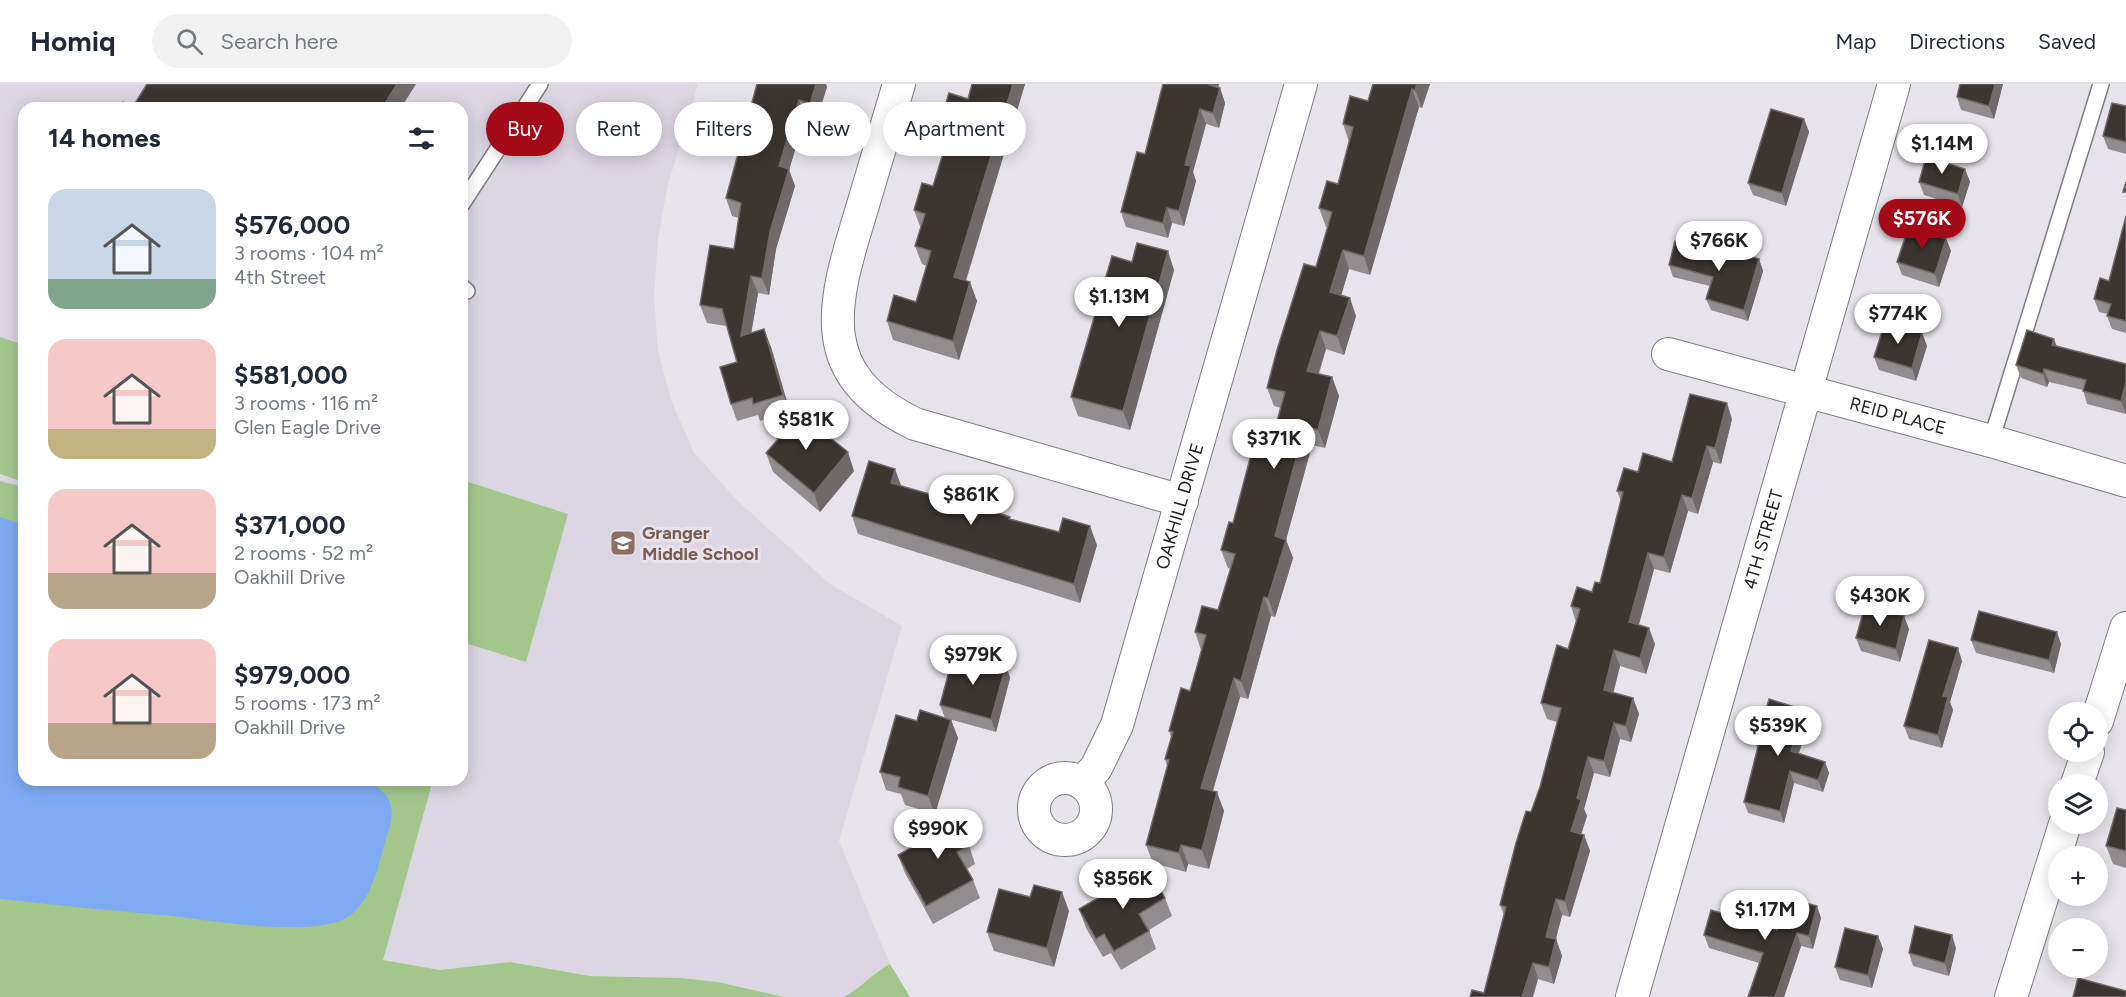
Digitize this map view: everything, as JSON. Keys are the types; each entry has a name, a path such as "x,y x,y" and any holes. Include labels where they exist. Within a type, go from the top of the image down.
{"street":[{"path":"899,84 840,280 837,334 844,358 856,378 888,411 915,424 1182,501"},
{"name":"OAKHILL DRIVE","path":"1082,783 1096,768 1118,725 1301,84"},
{"name":"4TH STREET","path":"1632,997 1894,84"},
{"name":"REID PLACE","path":"1668,354 1991,441 2126,481"},
{"path":"2103,702 2126,628"},
{"path":"2011,997 2062,834"}],"lane":[{"path":"468,195 540,84"},
{"path":"1991,441 2101,84"}],"shaded area":[{"name":"Granger Middle School","path":"0,84 698,84 693,102 674,102 674,156 677,156 667,188 658,239 654,297 658,351 671,400 694,453 738,501 830,584 902,626 839,841 890,964 877,971 859,990 844,997 784,997 718,982 680,978 590,976 510,962 440,970 382,960 431,786 468,786 468,102 18,102 18,486 0,481"}],"green space":[{"path":"0,337 18,343 18,480 0,474"},
{"path":"0,481 18,486 18,786 431,786 383,960 440,970 510,962 590,976 680,978 718,982 784,997 0,997"},
{"path":"468,482 568,514 526,662 468,644"},
{"path":"890,964 910,997 844,997 878,972"}],"water":[{"path":"0,517 18,523 18,786 374,786 387,797 390,803 391,817 387,836 368,893 354,912 344,919 328,924 308,927 260,926 0,899"}],"building":[{"path":"147,84 397,84 386,102 136,102"},
{"path":"757,84 816,84 811,102 799,100 798,102 785,102 785,146 779,166 789,169 770,232 762,278 751,276 741,336 764,329 783,395 753,404 752,398 731,404 720,367 737,362 722,309 700,305 710,245 734,249 741,203 726,198 737,156 773,156 773,102 752,102"},
{"path":"972,84 1013,84 1007,102 946,102 949,93 968,99"},
{"path":"1163,84 1209,84 1220,88 1213,113 1200,109 1185,165 1191,166 1179,211 1167,208 1163,223 1121,212 1137,152 1145,154"},
{"path":"1373,84 1417,84 1415,90 1412,89 1364,256 1343,250 1330,292 1350,298 1337,336 1320,331 1307,371 1332,377 1318,430 1305,426 1275,536 1286,540 1268,598 1264,597 1241,681 1234,678 1201,788 1217,792 1202,850 1181,845 1179,853 1146,845 1169,760 1165,759 1173,732 1169,731 1181,688 1190,691 1206,635 1195,632 1202,606 1218,610 1235,554 1221,550 1229,522 1233,523 1257,432 1273,436 1285,392 1267,388 1304,264 1316,267 1332,212 1319,208 1327,181 1338,184 1353,127 1343,124 1350,96 1368,101"},
{"path":"1960,84 1995,84 1989,106 1957,97"},
{"path":"2112,103 2126,106 2126,142 2103,136"},
{"path":"1771,109 1804,119 1782,193 1748,183"},
{"path":"942,156 991,156 954,277 970,282 953,341 887,321 894,295 916,302 931,251 915,246 925,214 914,210 922,183 933,186"},
{"path":"1926,157 1965,169 1958,194 1919,182"},
{"path":"2126,216 2126,321 2107,316 2111,304 2094,299 2100,278 2109,281"},
{"path":"1909,226 1946,239 1935,274 1897,262"},
{"path":"1675,241 1713,251 1715,246 1759,259 1744,310 1706,299 1713,277 1669,265"},
{"path":"1137,243 1168,251 1123,411 1071,397 1112,256 1132,262"},
{"path":"1885,322 1922,333 1912,368 1874,357"},
{"path":"2027,330 2054,339 2052,345 2126,364 2126,382 2121,401 2083,391 2086,380 2044,369 2043,374 2016,365"},
{"path":"1690,394 1727,403 1715,448 1707,446 1692,498 1682,495 1664,557 1648,553 1629,622 1649,628 1640,658 1614,650 1604,690 1633,698 1626,726 1614,723 1604,761 1588,757 1577,798 1581,800 1571,831 1584,835 1565,901 1556,899 1546,937 1556,939 1549,967 1533,963 1522,997 1470,997 1472,990 1484,993 1506,907 1500,905 1516,843 1526,811 1531,812 1540,787 1561,708 1541,703 1557,645 1568,649 1580,609 1571,606 1577,587 1592,592 1595,582 1600,583 1623,492 1617,491 1624,468 1638,472 1643,453 1672,462"},
{"path":"794,409 848,452 814,493 766,453 780,437 774,433"},
{"path":"869,461 895,469 891,483 950,500 954,487 981,495 977,506 1010,517 1009,519 1059,532 1063,518 1090,526 1074,584 852,516"},
{"path":"1865,606 1904,616 1896,649 1856,638"},
{"path":"1979,611 2057,632 2049,660 1971,640"},
{"path":"1929,640 1958,648 1943,696 1948,697 1938,735 1904,726"},
{"path":"954,653 1006,665 991,719 940,705"},
{"path":"1769,699 1804,710 1791,751 1825,762 1818,780 1790,771 1780,811 1744,802 1759,743 1756,743"},
{"path":"920,710 951,720 928,796 898,787 900,777 880,772 896,715 917,721"},
{"path":"2117,808 2126,810 2126,851 2106,846"},
{"path":"949,810 969,845 957,852 973,880 926,906 898,855 930,837 924,824"},
{"path":"1148,869 1165,898 1139,914 1149,931 1114,951 1104,934 1096,939 1079,909"},
{"path":"1034,885 1062,892 1047,948 987,932 999,889 1030,897"},
{"path":"1786,898 1817,906 1809,936 1797,933 1775,997 1748,997 1763,953 1704,935 1711,910 1777,930"},
{"path":"1915,926 1952,935 1945,963 1909,953"},
{"path":"1845,928 1878,936 1868,975 1835,967"},
{"path":"2078,978 2126,991 2126,997 2073,997"}],"place":[{"name":"Granger Middle School","path":"623,543"}]}
